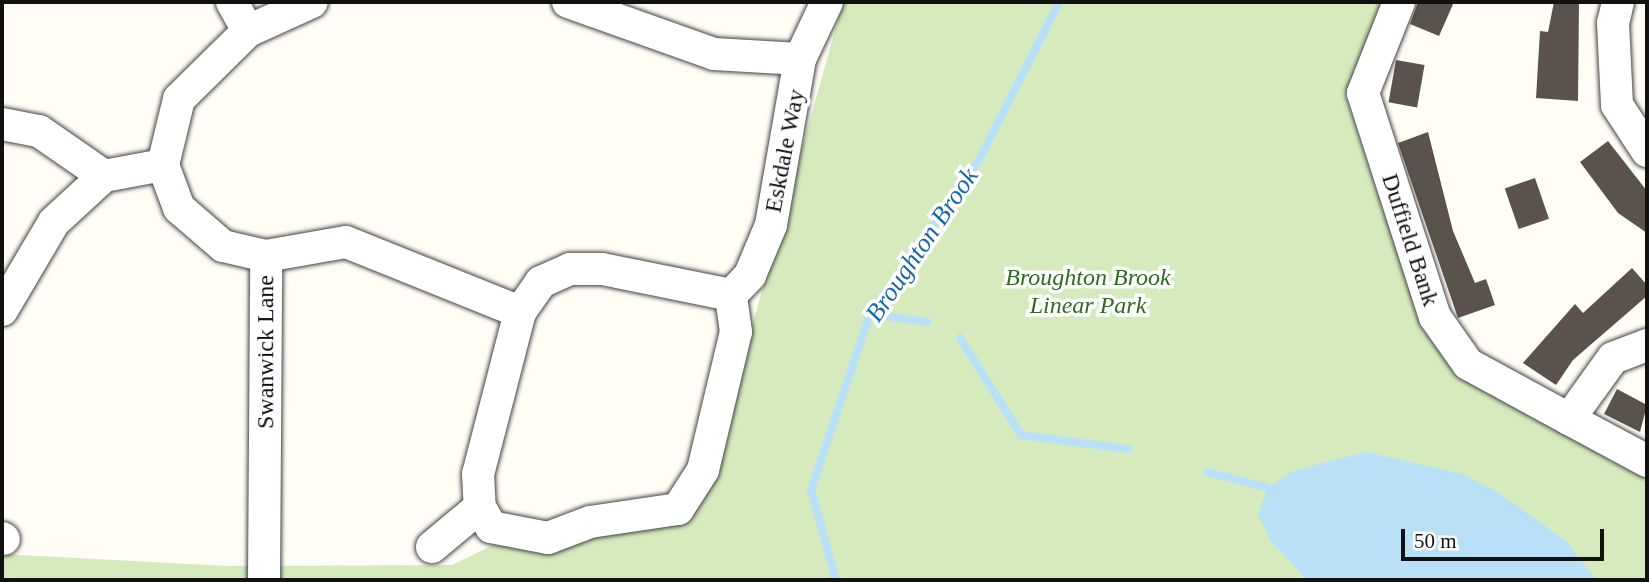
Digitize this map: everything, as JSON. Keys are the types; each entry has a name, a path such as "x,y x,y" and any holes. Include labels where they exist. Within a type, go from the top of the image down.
{"street":[{"path":"232,2 248,32"},
{"path":"2,310 54,222 104,176 163,165 179,99 248,32 312,2"},
{"path":"568,2 714,54 800,59"},
{"name":"Eskdale Way","path":"731,295 750,275 771,225 800,59 827,2"},
{"name":"Duffield Bank","path":"1399,2 1363,93 1435,317 1468,364 1647,461"},
{"path":"1618,2 1613,23 1617,105 1647,152"},
{"path":"2,124 39,131 104,176"},
{"name":"Swanwick Lane","path":"163,165 179,208 223,246 266,256 264,580"},
{"path":"266,256 346,242 520,312"},
{"path":"570,269 602,269 731,295 736,332 703,470 678,509 590,522 548,538 491,527 480,507 478,474 520,312 541,282 570,269"},
{"path":"1569,419 1613,358 1647,345"},
{"path":"432,547 480,507"}],"green space":[{"name":"Broughton Brook Linear Park","path":"843,2 1386,2 1345,94 1423,330 1460,373 1647,473 1647,580 2,580 2,554 227,566 452,565 493,545 540,548 589,530 681,522 710,476"}],"water":[{"path":"1366,452 1462,474 1499,493 1566,541 1596,580 1307,580 1270,540 1258,514 1268,488 1293,471"}],"building":[{"path":"1418,2 1454,2 1439,36 1410,24"},
{"path":"1554,2 1579,2 1578,101 1536,98 1540,31 1548,32"},
{"path":"1396,60 1425,65 1417,107 1389,102"},
{"path":"1428,132 1453,231 1475,283 1486,279 1495,305 1458,318 1398,143"},
{"path":"1608,141 1647,191 1647,233 1618,213 1580,162"},
{"path":"1535,178 1549,219 1519,229 1505,188"},
{"path":"1632,268 1647,285 1647,296 1573,360 1556,385 1523,363 1575,304 1583,313"},
{"path":"1617,389 1647,405 1640,432 1604,414"}],"waterway":[{"name":"Broughton Brook","path":"836,580 811,490 870,314 979,160 1059,2"},
{"path":"870,314 927,322"},
{"path":"960,338 1021,435 1128,449"},
{"path":"1207,472 1268,488"}]}
